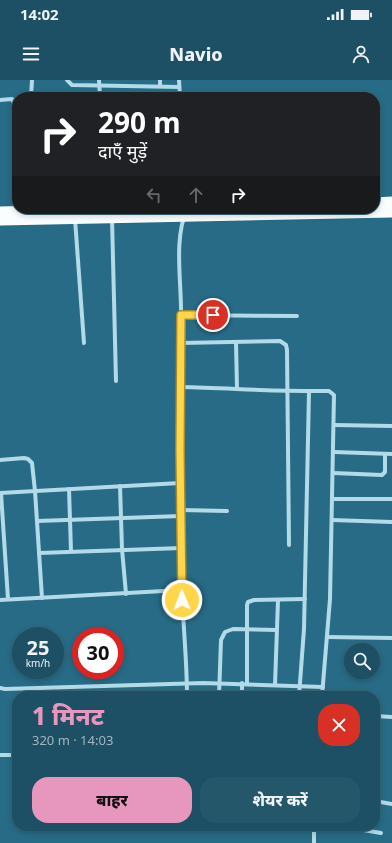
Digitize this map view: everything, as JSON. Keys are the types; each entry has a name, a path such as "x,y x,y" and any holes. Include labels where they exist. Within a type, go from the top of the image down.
{"highway":[{"path":"380,203 392,202"},
{"path":"0,212 12,211"},
{"path":"380,212 392,212"},
{"path":"0,220 112,218 161,214"}],"street":[{"path":"31,92 32,80"},
{"path":"67,80 72,85 99,82 129,86 179,87"},
{"path":"129,80 129,86"},
{"path":"160,80 160,86"},
{"path":"179,80 180,92"},
{"path":"99,82 100,92"},
{"path":"0,100 12,99"},
{"path":"185,214 180,236 180,483 182,590 187,691"},
{"path":"112,218 116,382"},
{"path":"74,219 84,343"},
{"path":"181,315 297,316"},
{"path":"180,343 280,341 287,350 289,545"},
{"path":"236,342 236,389"},
{"path":"181,387 288,392 329,391 335,398 330,599 322,691"},
{"path":"300,691 304,599 309,392"},
{"path":"334,426 392,426"},
{"path":"334,452 392,454"},
{"path":"333,472 382,475 385,472 384,454"},
{"path":"0,460 24,458 31,461 33,466 42,598"},
{"path":"8,599 0,493 180,483"},
{"path":"120,486 122,549 126,594"},
{"path":"69,489 71,551"},
{"path":"332,499 392,499"},
{"path":"181,510 228,511"},
{"path":"37,521 181,516"},
{"path":"332,520 392,522"},
{"path":"39,553 182,548"},
{"path":"0,600 182,590"},
{"path":"247,684 248,602 254,600 304,599"},
{"path":"275,685 278,600"},
{"path":"219,691 222,636 224,632 228,630 247,629 277,630"},
{"path":"327,637 392,638"},
{"path":"0,688 242,683 323,686"},
{"path":"242,683 242,691"},
{"path":"380,716 392,717"},
{"path":"0,755 12,755"},
{"path":"380,802 392,804"},
{"path":"314,831 314,843"},
{"path":"369,831 381,833"}],"route":[{"path":"182,600 180,451 181,315 213,315"}]}
